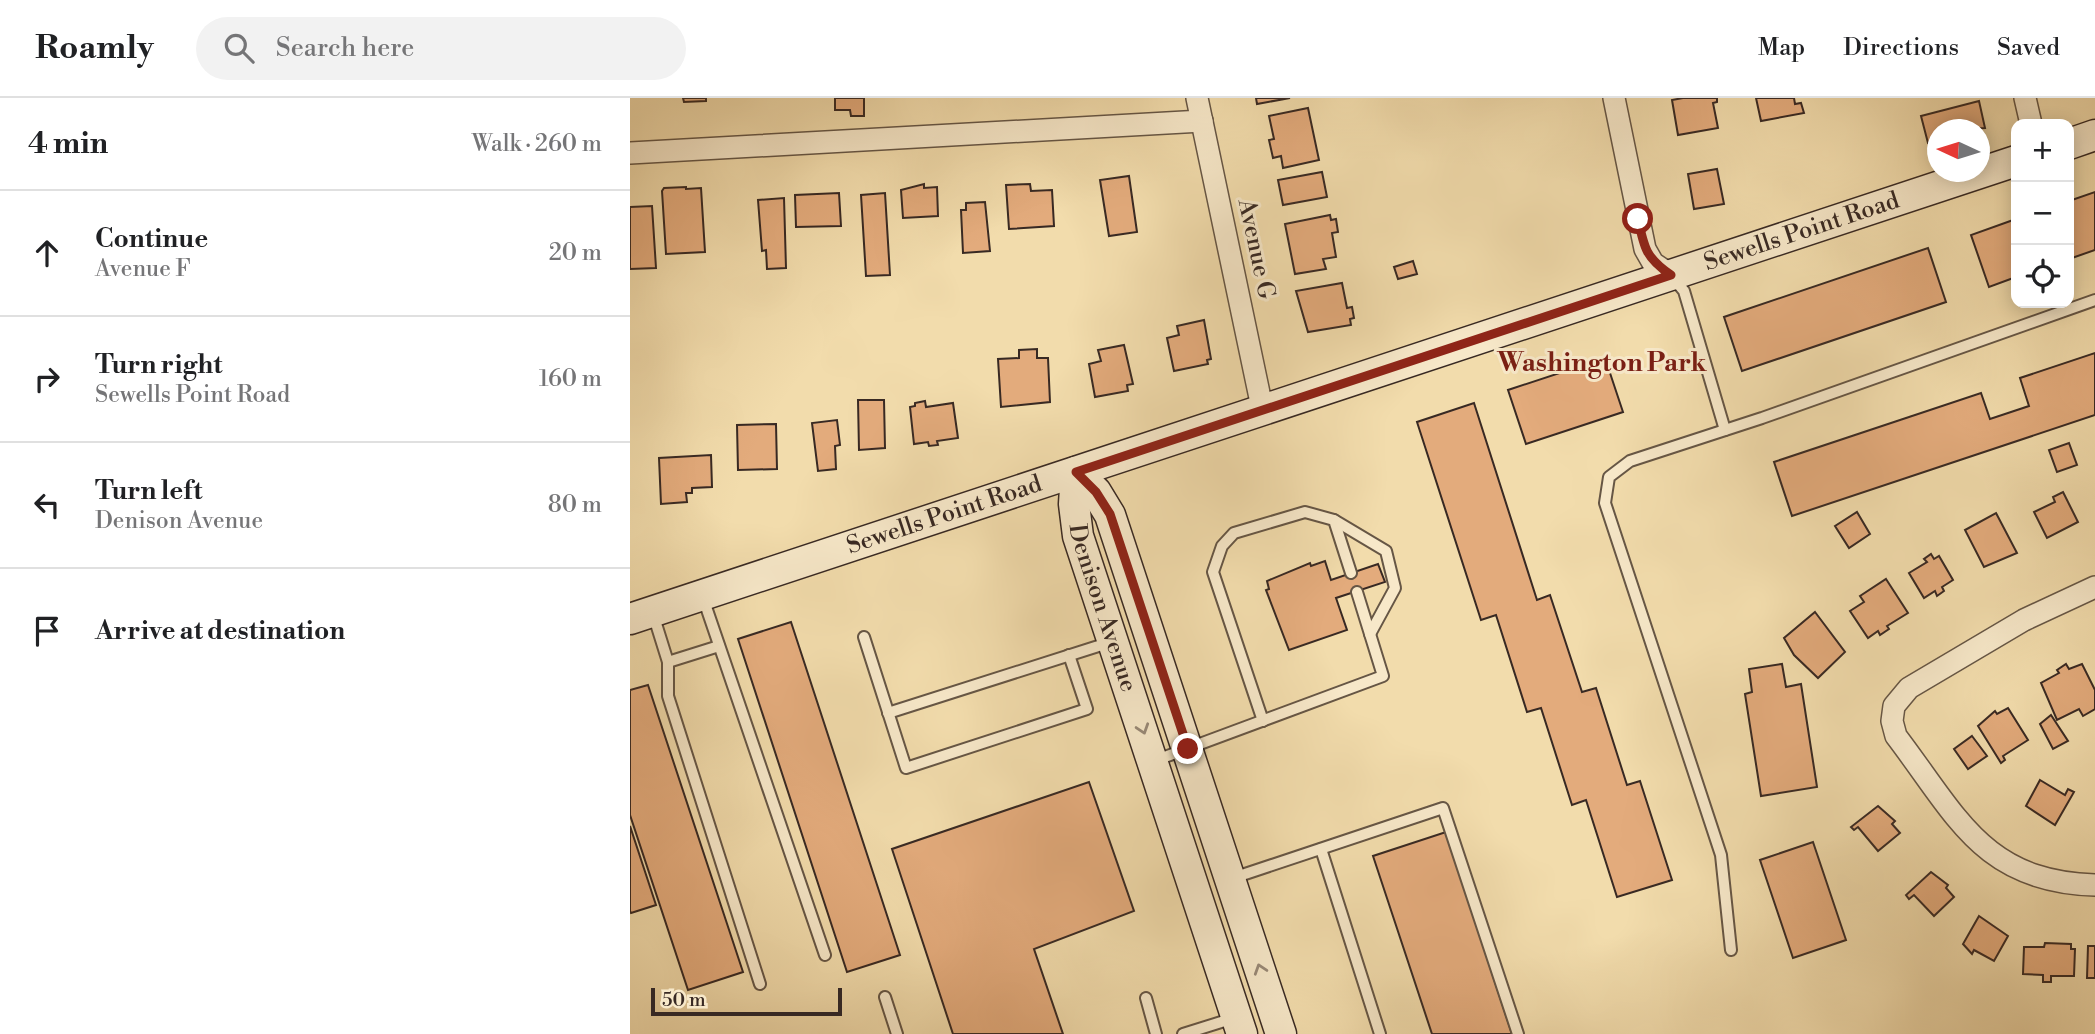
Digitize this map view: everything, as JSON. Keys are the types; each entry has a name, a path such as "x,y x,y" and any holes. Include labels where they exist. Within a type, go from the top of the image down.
{"main road":[{"path":"2074,142 2095,135"},
{"name":"Sewells Point Road","path":"641,615 1263,412 2011,163"},
{"name":"Denison Avenue","path":"1076,472 1074,505 1078,536 1240,1026"},
{"name":"Denison Avenue","path":"1076,472 1096,492 1110,514 1281,1034"}],"street":[{"name":"Avenue G","path":"1197,98 1263,412"},
{"path":"1614,98 1644,249 1653,263 1671,275"},
{"path":"2025,98 2030,119"},
{"path":"630,153 1202,121"},
{"path":"2095,587 2024,620 1909,688 1895,706 1892,721 1896,736 1957,816 1981,844 2000,860 2048,881 2095,885"}],"lane":[{"path":"1671,275 1684,291 1725,430"},
{"path":"1731,950 1721,855 1605,503 1609,477 1630,461 2095,300"},
{"path":"1263,721 1213,572 1222,546 1234,533 1305,512 1334,520 1386,551 1395,588 1370,634"},
{"path":"1334,520 1352,573"},
{"path":"1154,761 1383,676 1357,592"},
{"path":"702,595 825,955"},
{"path":"641,615 668,662 668,696 760,984"},
{"path":"864,638 906,768 1087,709 1069,655"},
{"path":"888,713 1114,641"},
{"path":"668,662 719,646"},
{"path":"1230,879 1443,808 1518,1034"},
{"path":"1321,849 1380,1034"},
{"path":"885,997 897,1034"},
{"path":"1146,998 1156,1034"},
{"path":"1183,1034 1240,1026"}],"building":[{"path":"683,98 706,98 706,101 684,102"},
{"path":"835,98 864,98 864,116 851,116 850,110 835,110"},
{"path":"1256,98 1290,98 1257,104"},
{"path":"1717,98 1717,102 1713,103 1718,128 1678,135 1672,100"},
{"path":"1756,98 1794,98 1795,104 1801,103 1804,113 1761,121"},
{"path":"1979,101 1983,119 1927,119 1927,139 1921,116"},
{"path":"1308,108 1319,160 1283,168 1281,156 1273,158 1269,140 1274,139 1269,116"},
{"path":"1717,169 1724,204 1694,209 1688,174"},
{"path":"1322,172 1327,197 1283,205 1278,180"},
{"path":"1129,176 1137,232 1109,236 1100,180"},
{"path":"924,184 924,188 937,187 938,216 903,218 901,190"},
{"path":"1030,184 1031,191 1052,190 1054,226 1009,229 1006,185"},
{"path":"664,188 701,188 705,252 666,254 662,191"},
{"path":"2095,192 2095,250 2074,257 2074,245 2074,199"},
{"path":"839,193 841,226 796,227 795,195"},
{"path":"885,193 890,275 866,276 861,195"},
{"path":"784,198 786,268 767,269 766,250 762,251 758,200"},
{"path":"985,202 990,251 963,253 961,210 966,210 966,203"},
{"path":"652,206 656,268 630,269 630,207"},
{"path":"1330,215 1331,220 1336,219 1338,232 1332,233 1336,257 1323,259 1326,269 1295,274 1285,224"},
{"path":"2011,221 2011,279 1989,287 1971,235"},
{"path":"1928,248 1946,302 1742,371 1724,317"},
{"path":"1413,261 1417,274 1398,279 1394,267"},
{"path":"1342,283 1347,308 1352,307 1354,318 1350,319 1351,325 1308,332 1296,291"},
{"path":"1204,320 1211,359 1207,360 1208,364 1174,371 1167,338 1179,335 1177,326"},
{"path":"1124,345 1133,384 1127,385 1128,391 1095,397 1089,364 1101,361 1098,350"},
{"path":"1037,349 1037,358 1048,358 1050,402 1001,407 998,359 1019,358 1019,350"},
{"path":"2095,353 2095,415 1792,516 1774,462 1981,393 1990,419 2029,406 2020,378"},
{"path":"1605,358 1623,412 1526,444 1508,390"},
{"path":"858,400 884,400 885,448 859,450"},
{"path":"925,401 926,407 953,403 958,438 937,441 938,445 929,446 928,442 914,444 910,407"},
{"path":"1474,403 1537,600 1550,595 1582,692 1596,688 1627,785 1640,781 1672,880 1617,897 1586,800 1572,805 1541,708 1527,712 1496,615 1481,620 1417,422"},
{"path":"837,420 840,445 835,446 836,469 818,471 812,423"},
{"path":"776,424 777,469 738,470 737,425"},
{"path":"2069,443 2077,465 2057,472 2049,450"},
{"path":"711,455 712,487 692,488 692,493 686,493 687,502 661,504 659,458"},
{"path":"2063,492 2078,522 2047,538 2034,512 2055,502 2053,497"},
{"path":"1857,512 1870,534 1849,548 1835,526"},
{"path":"1996,513 2017,553 1984,567 1965,530"},
{"path":"1931,554 1934,559 1939,556 1953,580 1942,587 1944,591 1937,596 1935,591 1924,598 1909,573 1927,562 1924,559"},
{"path":"1325,561 1331,580 1378,564 1385,582 1336,598 1347,630 1289,650 1266,590 1269,589 1267,581 1310,563 1311,566"},
{"path":"1886,579 1908,613 1887,626 1889,629 1880,635 1878,631 1868,638 1850,611 1864,602 1860,596"},
{"path":"1815,612 1845,652 1818,678 1794,655 1784,638"},
{"path":"791,622 900,955 847,972 738,639"},
{"path":"1782,664 1786,687 1801,684 1817,787 1761,796 1745,694 1752,692 1749,669"},
{"path":"2066,664 2069,669 2082,664 2095,690 2095,709 2083,716 2079,709 2057,720 2041,683 2059,673 2057,670"},
{"path":"648,685 743,972 688,990 630,815 630,690"},
{"path":"2008,708 2028,740 2003,756 2005,760 2001,763 1978,726 1995,711 1997,714"},
{"path":"2051,715 2068,741 2053,749 2040,724"},
{"path":"1972,736 1987,756 1968,769 1954,749"},
{"path":"2040,780 2065,795 2068,789 2074,792 2055,825 2026,806"},
{"path":"1089,782 1134,911 1034,949 1063,1034 953,1034 892,849"},
{"path":"1878,806 1895,821 1892,824 1900,833 1878,851 1858,827 1854,830 1851,827"},
{"path":"630,826 656,905 631,913 630,911"},
{"path":"1446,832 1512,1034 1432,1034 1373,856"},
{"path":"1813,842 1846,940 1793,958 1760,860"},
{"path":"1931,872 1948,885 1946,888 1954,897 1934,916 1914,895 1909,899 1906,895"},
{"path":"1979,916 2008,936 1994,961 1974,950 1972,954 1963,944"},
{"path":"2045,943 2071,944 2071,949 2075,949 2074,976 2051,976 2051,982 2043,982 2043,975 2023,974 2024,947 2044,947"},
{"path":"2088,946 2095,946 2095,978 2087,978"}],"district":[{"name":"Washington Park","path":"1602,363"}],"route":[{"path":"1188,749 1110,514 1096,492 1076,472 1671,275 1653,263 1644,249 1638,219"}]}
